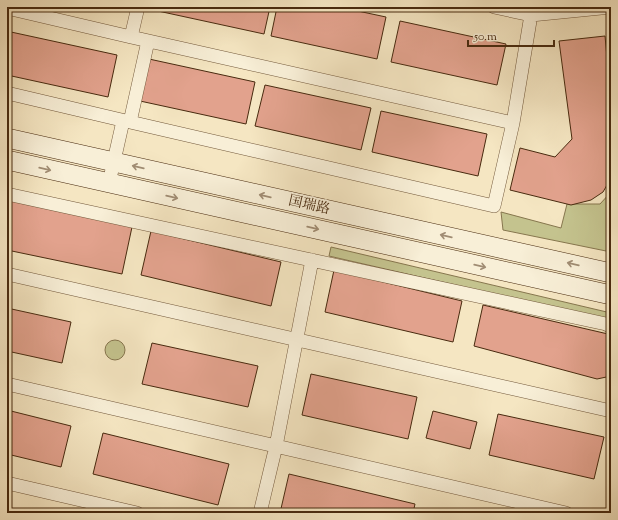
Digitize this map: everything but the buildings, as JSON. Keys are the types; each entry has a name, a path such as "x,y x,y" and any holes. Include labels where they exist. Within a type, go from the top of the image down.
{"street":[{"path":"131,37 138,7"},
{"path":"494,7 531,15 611,7"},
{"path":"7,8 513,123"},
{"path":"7,93 494,206 513,123 531,15"},
{"path":"109,183 148,41"},
{"name":"国瑞路","path":"7,138 611,273"},
{"name":"国瑞路","path":"7,160 611,295"},
{"path":"7,194 606,324 611,327"},
{"path":"260,513 276,446 312,260"},
{"path":"7,274 611,411"},
{"path":"7,384 566,513"},
{"path":"7,483 137,513"}],"shaded area":[{"path":"611,192 611,252 503,230 501,212 561,228 567,204 600,204"},
{"path":"331,247 611,313 611,321 329,256"},
{"path":"115,340 122,343 125,350 122,357 115,360 108,357 105,350 108,343"}]}
